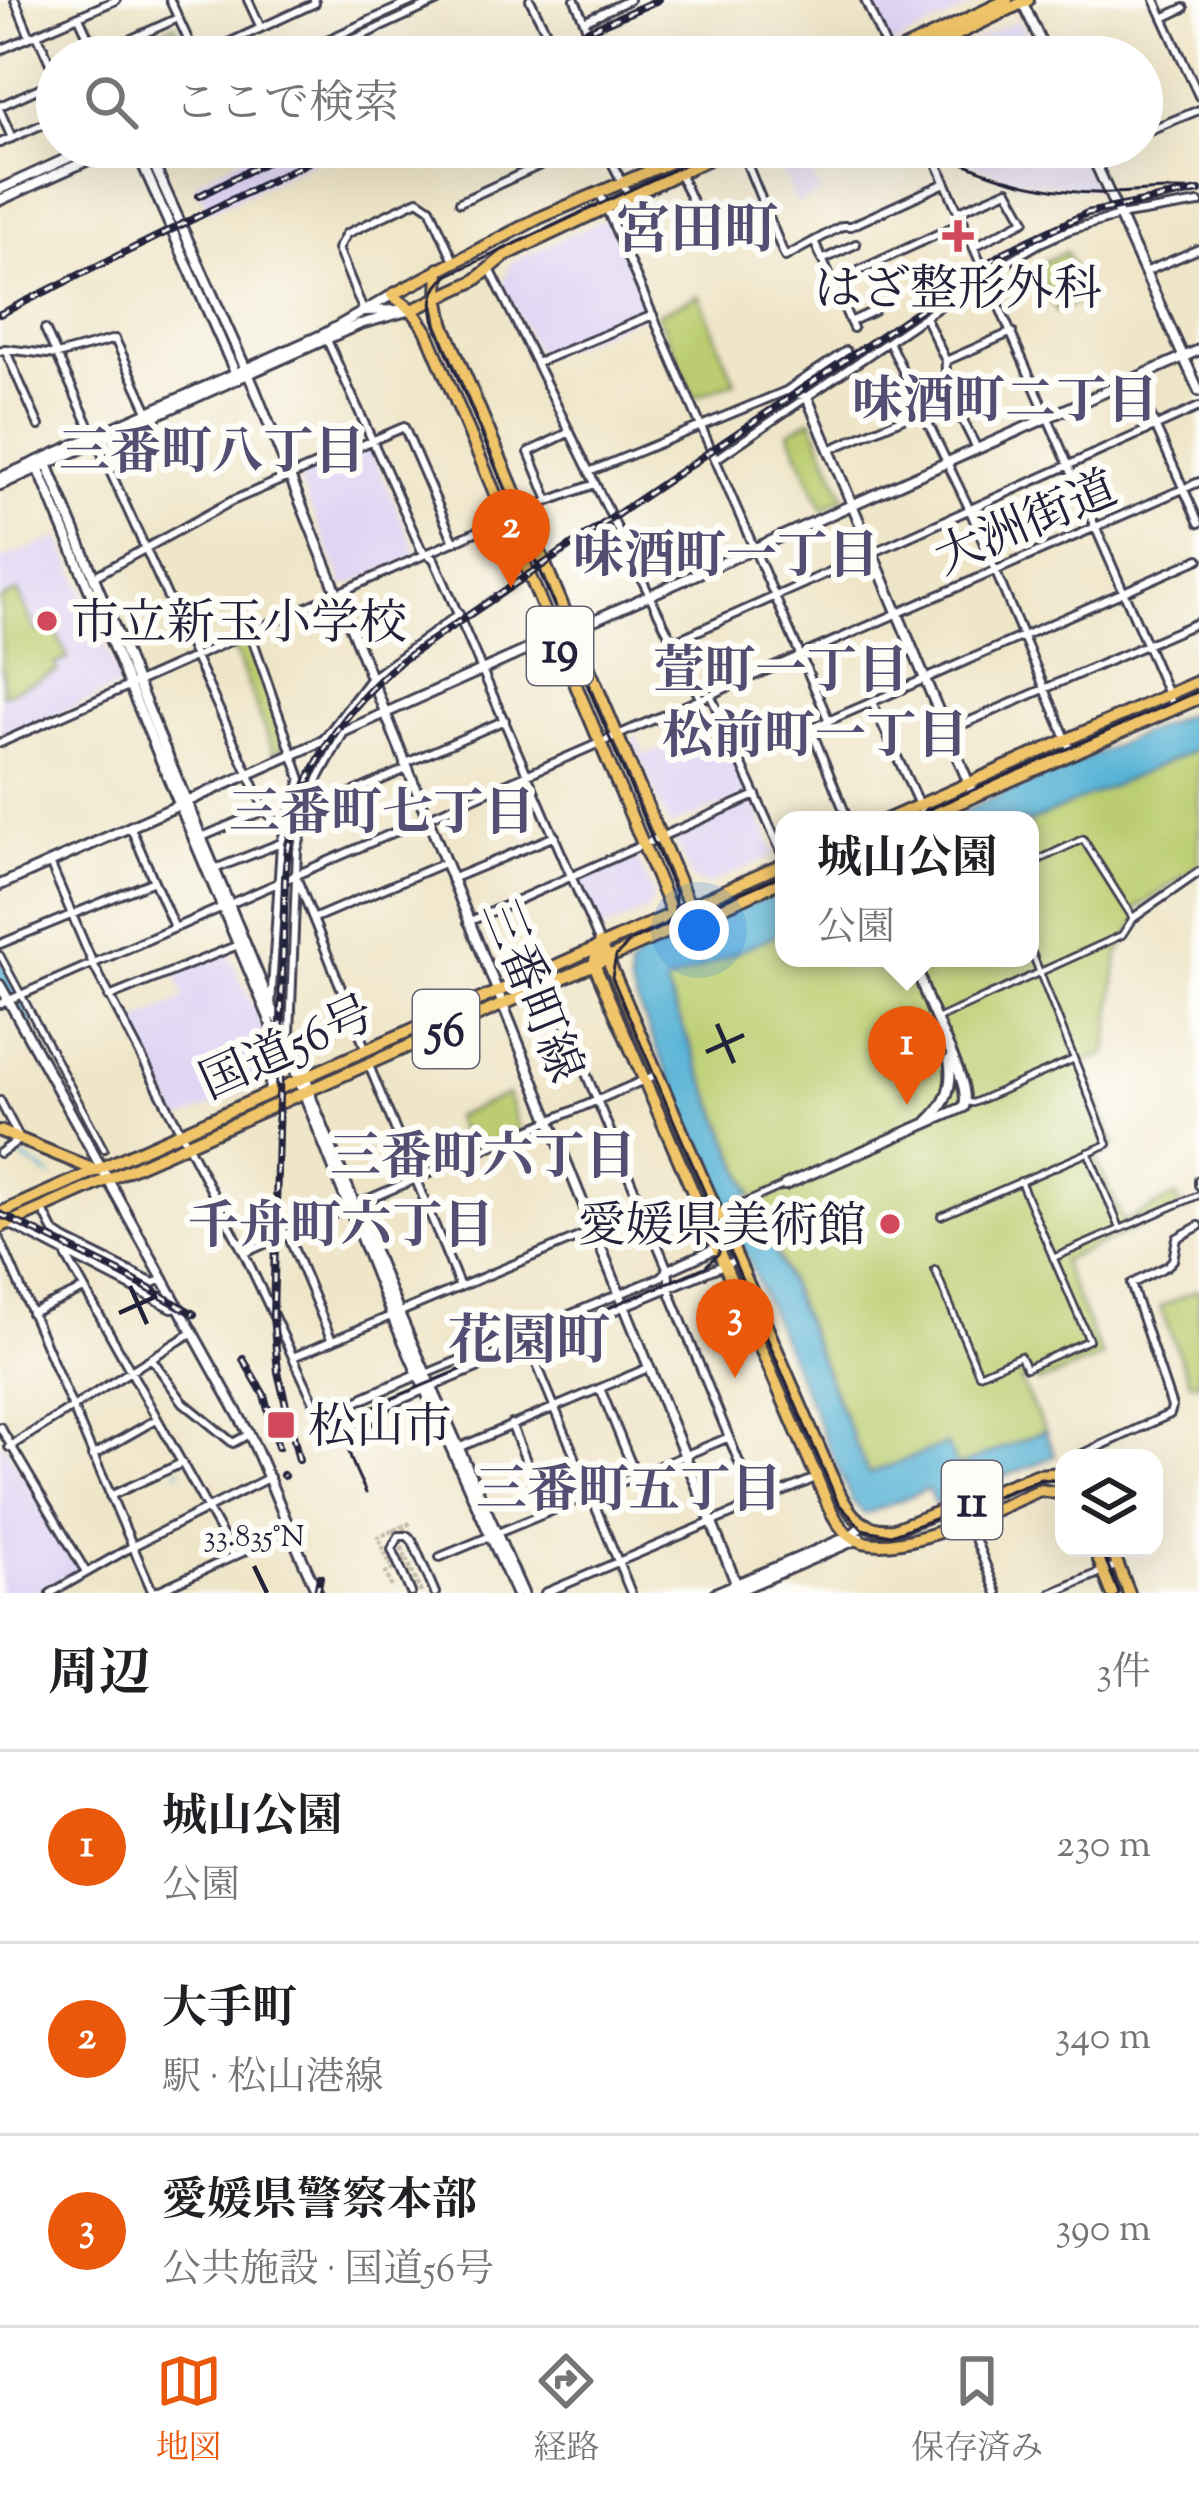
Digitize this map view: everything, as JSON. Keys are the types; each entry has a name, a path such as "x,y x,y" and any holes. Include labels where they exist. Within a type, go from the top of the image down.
{"main road":[{"path":"931,36 1006,0"},
{"path":"953,36 1024,1"},
{"path":"392,295 476,248 600,194 626,190 675,168"},
{"path":"412,310 490,269 506,255 607,207 626,190"},
{"path":"476,248 490,269"},
{"path":"438,297 454,261"},
{"name":"19","path":"439,269 443,323 695,920"},
{"name":"19","path":"392,295 427,330 678,927"},
{"path":"1070,747 1199,681"},
{"path":"928,811 1070,747 1199,698"},
{"name":"国道56号","path":"2,1217 498,998 600,943 775,865"},
{"name":"国道56号","path":"498,998 548,983 775,884"},
{"path":"600,943 723,1212 738,1259 845,1508 863,1525"},
{"path":"600,943 594,964 817,1478 836,1519 855,1538"},
{"path":"617,976 620,959 629,948"},
{"name":"国道56号","path":"181,1139 269,1093 304,1085"},
{"path":"0,1131 102,1172"},
{"name":"国道56号","path":"2,1217 42,1208 102,1172"},
{"name":"11","path":"863,1525 881,1531 908,1526 1036,1475 1055,1476"},
{"name":"11","path":"855,1538 895,1545 1045,1490 1055,1492"},
{"path":"1098,1557 1112,1593"},
{"path":"1115,1557 1129,1593"}],"street":[{"path":"15,0 36,42"},
{"path":"0,50 116,0"},
{"path":"170,0 187,36"},
{"path":"248,0 261,28"},
{"path":"336,36 415,0"},
{"path":"361,36 440,0"},
{"path":"530,0 548,36"},
{"path":"575,0 589,36"},
{"path":"584,21 629,0"},
{"path":"865,0 880,36"},
{"path":"1155,0 1199,96"},
{"path":"1024,1 1039,36"},
{"path":"243,36 315,2"},
{"path":"1163,18 1184,8"},
{"path":"79,16 88,36"},
{"path":"140,36 178,18"},
{"path":"12,138 0,108 36,90"},
{"path":"1163,125 1199,110"},
{"path":"0,143 36,127"},
{"path":"0,189 46,168"},
{"path":"0,200 71,168"},
{"name":"三番町線","path":"145,168 288,477 737,1590"},
{"name":"三番町線","path":"155,168 242,375"},
{"path":"460,202 534,168"},
{"path":"615,168 626,190"},
{"path":"675,168 708,236"},
{"path":"746,168 785,257 946,182"},
{"path":"940,168 1174,708"},
{"path":"1098,168 1199,391"},
{"path":"959,211 1008,190 1025,220 975,246"},
{"path":"600,194 829,721"},
{"path":"364,311 338,249 346,234 418,200 430,208 454,261"},
{"path":"716,459 987,274 1069,230 1199,203"},
{"path":"835,287 964,222"},
{"path":"814,241 851,325 874,310"},
{"path":"822,260 856,244"},
{"path":"1145,272 1199,249"},
{"path":"490,269 700,698"},
{"path":"326,337 392,295"},
{"path":"364,311 412,310"},
{"path":"0,482 326,337 412,310"},
{"path":"536,363 653,315"},
{"path":"925,317 977,449"},
{"path":"45,329 265,810 274,821 286,824"},
{"path":"946,361 1012,332"},
{"path":"326,337 421,549 429,553 459,614 600,943"},
{"path":"2,350 57,355 116,339 151,417"},
{"path":"889,342 969,508 1070,747"},
{"path":"2,350 39,426"},
{"path":"0,885 1199,350"},
{"path":"589,472 786,391 846,351"},
{"path":"1134,379 1183,488 1199,482"},
{"path":"786,391 807,397"},
{"path":"807,397 972,790"},
{"path":"673,642 1199,407"},
{"path":"830,450 922,410"},
{"path":"91,577 232,501 404,427 454,542"},
{"path":"549,501 529,452 569,432"},
{"path":"42,464 269,1011 275,1040 269,1093"},
{"path":"0,743 595,484"},
{"name":"大洲街道","path":"11,999 1183,488 1199,524"},
{"path":"740,759 1199,559"},
{"path":"324,739 370,680 459,614"},
{"path":"947,731 1199,622"},
{"path":"250,632 302,779 281,843 269,1011"},
{"path":"710,694 775,840"},
{"path":"872,703 921,811"},
{"path":"307,813 506,720"},
{"path":"346,729 318,779 295,874 290,1034 304,1085 396,1314 519,1593"},
{"path":"811,729 844,811"},
{"path":"468,922 756,795"},
{"path":"198,839 265,810"},
{"path":"130,826 174,927"},
{"path":"451,879 555,836"},
{"path":"1039,861 1083,839 1133,918"},
{"path":"211,870 281,843"},
{"path":"314,918 444,862"},
{"path":"50,863 93,964 244,1253 315,1404 335,1420 341,1434 350,1435 370,1424 381,1408 738,1259"},
{"path":"934,1020 1122,935 1133,918 1199,872"},
{"path":"295,874 460,1287"},
{"path":"0,944 154,881"},
{"path":"225,904 269,1011 290,1034"},
{"path":"110,998 238,945"},
{"path":"0,955 11,999 249,1434 315,1590"},
{"path":"918,967 934,1020 964,1083 967,1102"},
{"path":"941,1216 1108,1144 1038,967"},
{"path":"548,983 668,1270 670,1288 756,1504"},
{"path":"0,985 104,1149"},
{"path":"275,1040 304,1085"},
{"path":"922,1126 944,1106 951,1068 945,1046"},
{"path":"967,1102 1074,1059"},
{"path":"244,1253 658,1074"},
{"path":"0,1101 20,1139 0,1153"},
{"path":"723,1212 957,1112 967,1102"},
{"path":"944,1106 957,1112"},
{"path":"1088,1152 1120,1228"},
{"path":"1020,1181 1089,1340 1025,1368"},
{"path":"1053,1258 1199,1195"},
{"path":"42,1208 54,1232 66,1240 153,1283 164,1279"},
{"path":"2,1217 172,1308 179,1307"},
{"path":"1093,1449 1170,1414 1172,1407 1131,1284 1167,1266 1173,1260 1177,1238 1199,1226"},
{"path":"293,1357 592,1231"},
{"path":"287,1233 332,1341"},
{"path":"0,1240 153,1593 287,1532"},
{"path":"335,1420 341,1409 617,1290 661,1277 731,1242"},
{"path":"64,1252 234,1556"},
{"path":"934,1270 979,1373 1020,1356 1030,1377"},
{"path":"31,1313 84,1289"},
{"path":"9,1447 193,1332"},
{"path":"524,1333 632,1593"},
{"path":"152,1359 183,1402 232,1443 249,1434"},
{"path":"455,1449 648,1368"},
{"path":"600,1388 636,1476"},
{"path":"92,1456 157,1419"},
{"path":"511,1424 547,1513"},
{"path":"0,1427 86,1572"},
{"path":"440,1557 727,1438"},
{"path":"110,1496 182,1463"},
{"path":"545,1593 830,1473"},
{"path":"51,1593 270,1477"},
{"path":"1045,1490 1055,1483"},
{"path":"967,1519 997,1593"},
{"path":"715,1593 737,1590 855,1538 863,1525"},
{"path":"411,1593 392,1549 399,1536 413,1542 433,1590"},
{"path":"1052,1593 1118,1565"}],"shaded area":[{"path":"868,0 928,0 931,5 943,0 985,0 911,36 884,36"},
{"path":"1015,21 1027,36 984,36"},
{"path":"221,168 300,168 209,212 195,182"},
{"path":"781,168 809,168 820,193 797,204"},
{"path":"981,168 1088,168 1097,189 1018,180"},
{"path":"608,218 648,313 540,358 502,285 511,262"},
{"path":"368,444 418,555 344,586 298,478"},
{"name":"市立新玉小学校","path":"60,537 120,682 117,688 0,740 0,560"},
{"path":"636,733 645,756 686,738 691,749 724,734 749,795 669,826 632,739"},
{"path":"751,803 775,855 706,885 692,879 674,837"},
{"path":"635,854 654,896 648,910 601,931 577,882"},
{"path":"228,952 265,1032 263,1083 180,1120 132,1025 185,997 175,974"},
{"path":"4,1443 79,1569 36,1593 0,1593 0,1444"}],"green space":[{"path":"175,24 181,36 150,36"},
{"path":"1066,252 1086,299 1056,312 1036,265"},
{"path":"699,295 735,382 694,397 658,314"},
{"path":"811,419 844,497 823,510 789,432"},
{"path":"18,591 36,632 54,626 68,659 55,664 58,671 3,695 0,600"},
{"path":"245,640 285,745 274,754 233,645"},
{"path":"1199,748 1199,865 1136,909 1139,917 1118,954 1107,1053 1083,1064 1116,1146 1095,1155 1123,1222 1176,1196 1182,1209 1061,1261 1102,1357 1038,1383 1034,1375 1020,1381 1045,1431 956,1468 946,1445 869,1475 665,984 775,935 775,967 1039,967 1039,818"},
{"path":"508,1094 519,1130 468,1152 454,1117"},
{"path":"1199,1289 1199,1383 1190,1382 1160,1307"}],"water":[{"path":"1199,709 1199,748 1039,818 1039,811 964,811"},
{"path":"775,893 775,935 665,984 751,1194 725,1206 630,986 630,967 646,950"},
{"path":"755,1204 868,1474 947,1444 957,1467 1045,1431 1055,1456 935,1505 928,1489 865,1514 852,1501 729,1216"}],"waterway":[{"path":"0,968 27,1022"},
{"path":"15,1152 50,1176"},
{"path":"177,1471 181,1469"}],"tunnel":[{"path":"406,1557 390,1564 378,1537 411,1523"},
{"path":"403,1527 432,1593"},
{"path":"394,1529 421,1593"},
{"path":"392,1587 386,1573 400,1565"}],"tram line":[{"path":"664,926 675,912 675,893 436,326 432,304 438,286 449,275 677,168"},
{"path":"976,168 1042,187 1089,193 1199,191"},
{"path":"926,811 1199,691"},
{"path":"775,878 632,940 616,956 612,977 838,1503 862,1529 891,1535 1041,1479 1055,1480"},
{"path":"366,1493 348,1442 360,1412 705,1267 719,1253 720,1233"},
{"path":"1105,1557 1119,1593"}],"railway":[{"path":"575,36 658,0"},
{"path":"199,196 254,168"},
{"path":"0,314 296,168"},
{"path":"299,1460 278,1372 273,1316 285,878 306,785 336,731 401,661 1003,253 1087,213 1199,191"},
{"path":"0,1214 194,1314"},
{"path":"243,1359 264,1395 278,1447"},
{"path":"317,1593 320,1577"}],"place":[{"name":"はざ整形外科","path":"958,236"},
{"name":"大手町","path":"511,588"},
{"name":"市立新玉小学校","path":"47,621"},
{"name":"城山公園","path":"907,1105"},
{"name":"愛媛県美術館","path":"890,1224"},
{"name":"愛媛県警察本部","path":"735,1378"},
{"name":"松山市","path":"281,1425"}],"district":[{"name":"宮田町","path":"697,228"},
{"name":"味酒町二丁目","path":"1005,399"},
{"name":"三番町八丁目","path":"212,450"},
{"name":"味酒町一丁目","path":"726,554"},
{"name":"萱町一丁目","path":"781,669"},
{"name":"松前町一丁目","path":"815,734"},
{"name":"三番町七丁目","path":"382,811"},
{"name":"三番町六丁目","path":"483,1155"},
{"name":"千舟町六丁目","path":"341,1224"},
{"name":"花園町","path":"529,1339"},
{"name":"三番町五丁目","path":"629,1488"}]}
